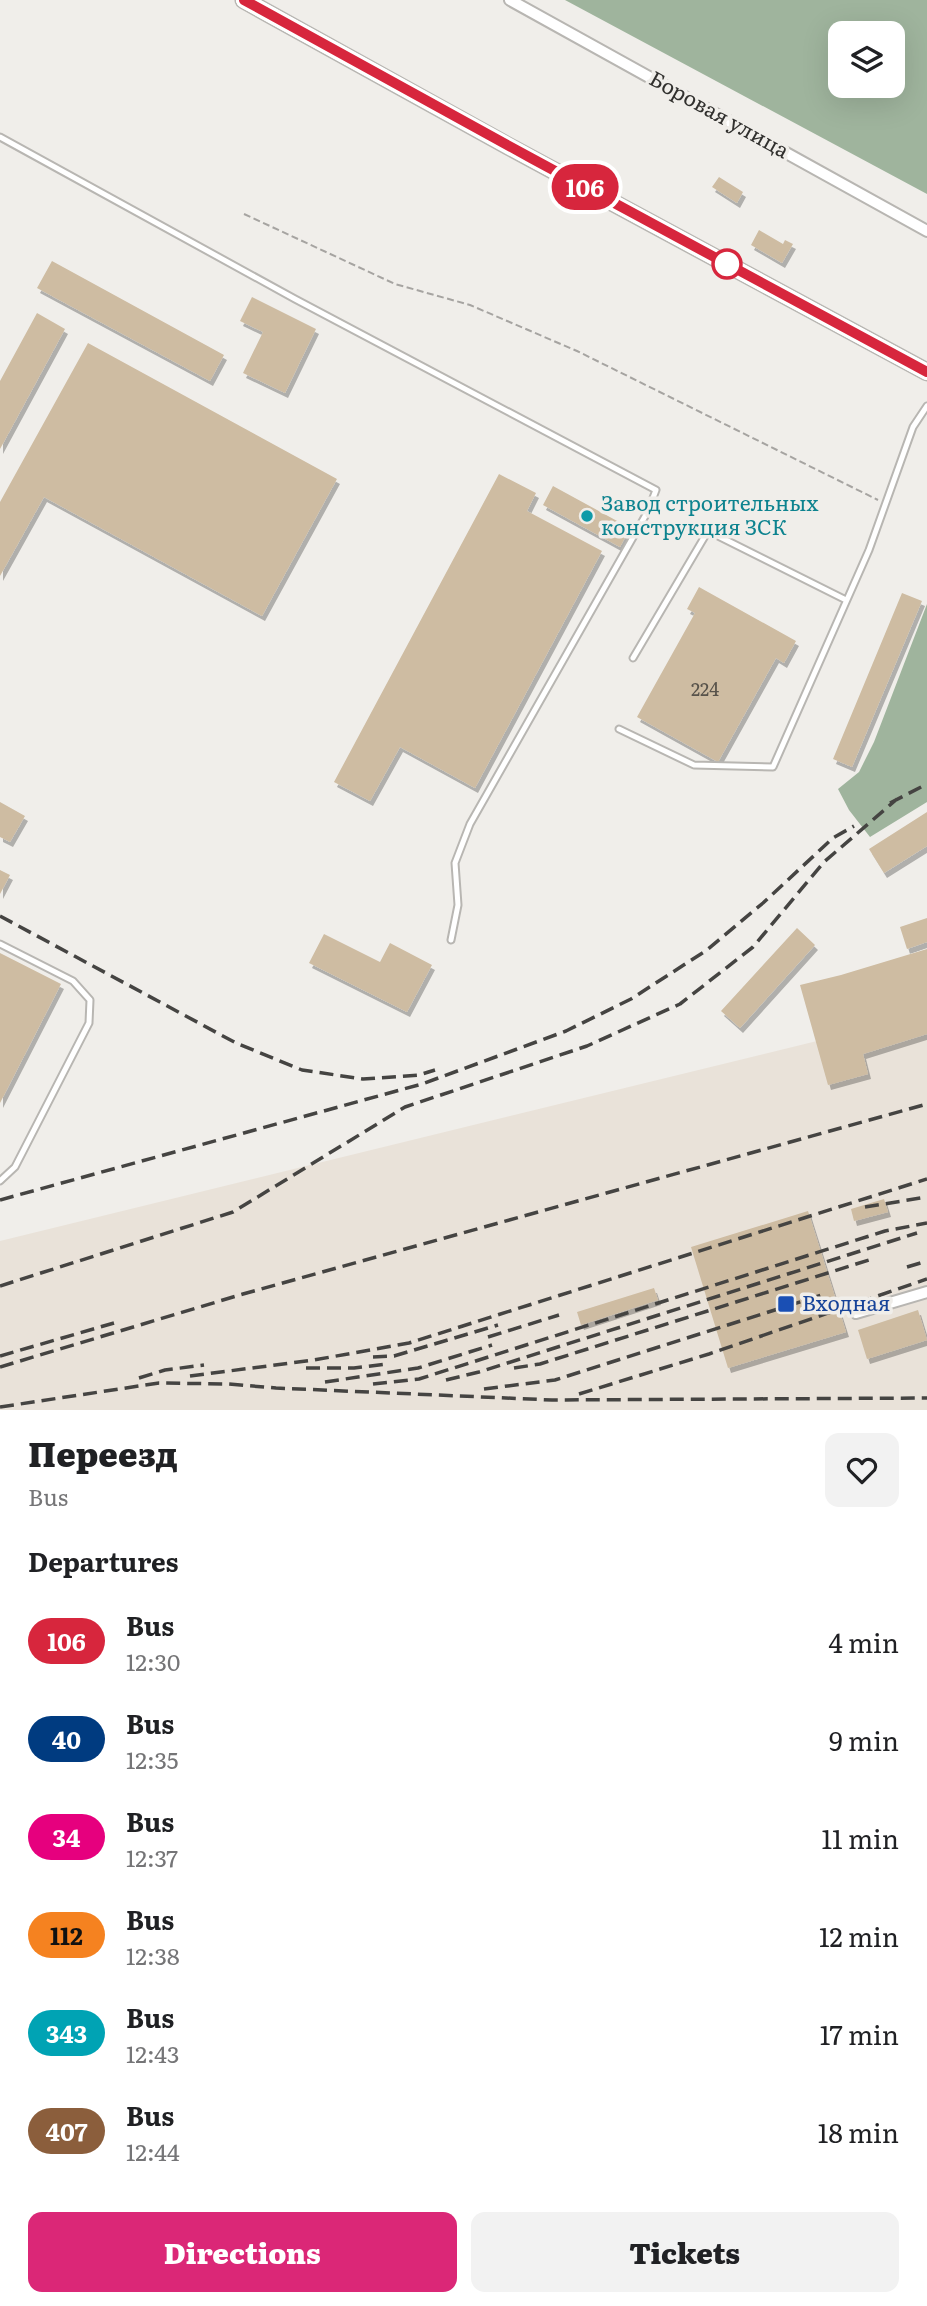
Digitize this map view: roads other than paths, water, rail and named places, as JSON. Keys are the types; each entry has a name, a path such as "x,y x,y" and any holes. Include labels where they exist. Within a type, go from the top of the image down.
{"main road":[{"path":"244,0 927,372"}],"street":[{"name":"Боровая улица","path":"510,0 927,231"},
{"path":"856,1313 927,1292"}],"lane":[{"path":"0,137 307,306 656,490 648,511 470,824 455,863 458,905 451,940"},
{"path":"619,729 694,765 774,767 869,550 912,427 927,406"},
{"path":"633,658 708,531 846,600"},
{"path":"0,944 73,981 90,1000 89,1023 15,1167 0,1181"}],"railway":[{"path":"890,803 927,784"},
{"path":"0,1286 233,1212 405,1107 587,1046 680,1004 753,947 824,862 897,799"},
{"path":"0,1200 422,1084 566,1031 631,999 707,950 833,838 854,826"},
{"path":"0,916 236,1043 302,1070 363,1079 419,1075 435,1070"},
{"path":"0,1367 243,1294 927,1104"},
{"path":"190,1376 314,1360 409,1343 927,1179"},
{"path":"865,1207 927,1197"},
{"path":"373,1384 419,1379 885,1231 927,1223"},
{"path":"446,1380 479,1372 917,1233"},
{"path":"514,1368 540,1364 872,1259"},
{"path":"907,1267 927,1261"},
{"path":"579,1394 709,1354 927,1279"},
{"path":"484,1389 555,1380 825,1294"},
{"path":"488,1337 559,1315"},
{"path":"0,1356 114,1323"},
{"path":"373,1357 394,1356 498,1325"},
{"path":"325,1382 418,1368 492,1345"},
{"path":"306,1368 354,1368 387,1364"},
{"path":"139,1378 165,1370 204,1365"},
{"path":"0,1407 159,1383 552,1400 927,1398"}],"place":[{"name":"Завод строительных конструкция ЗСК","path":"587,516"},
{"name":"Входная","path":"786,1304"}]}
